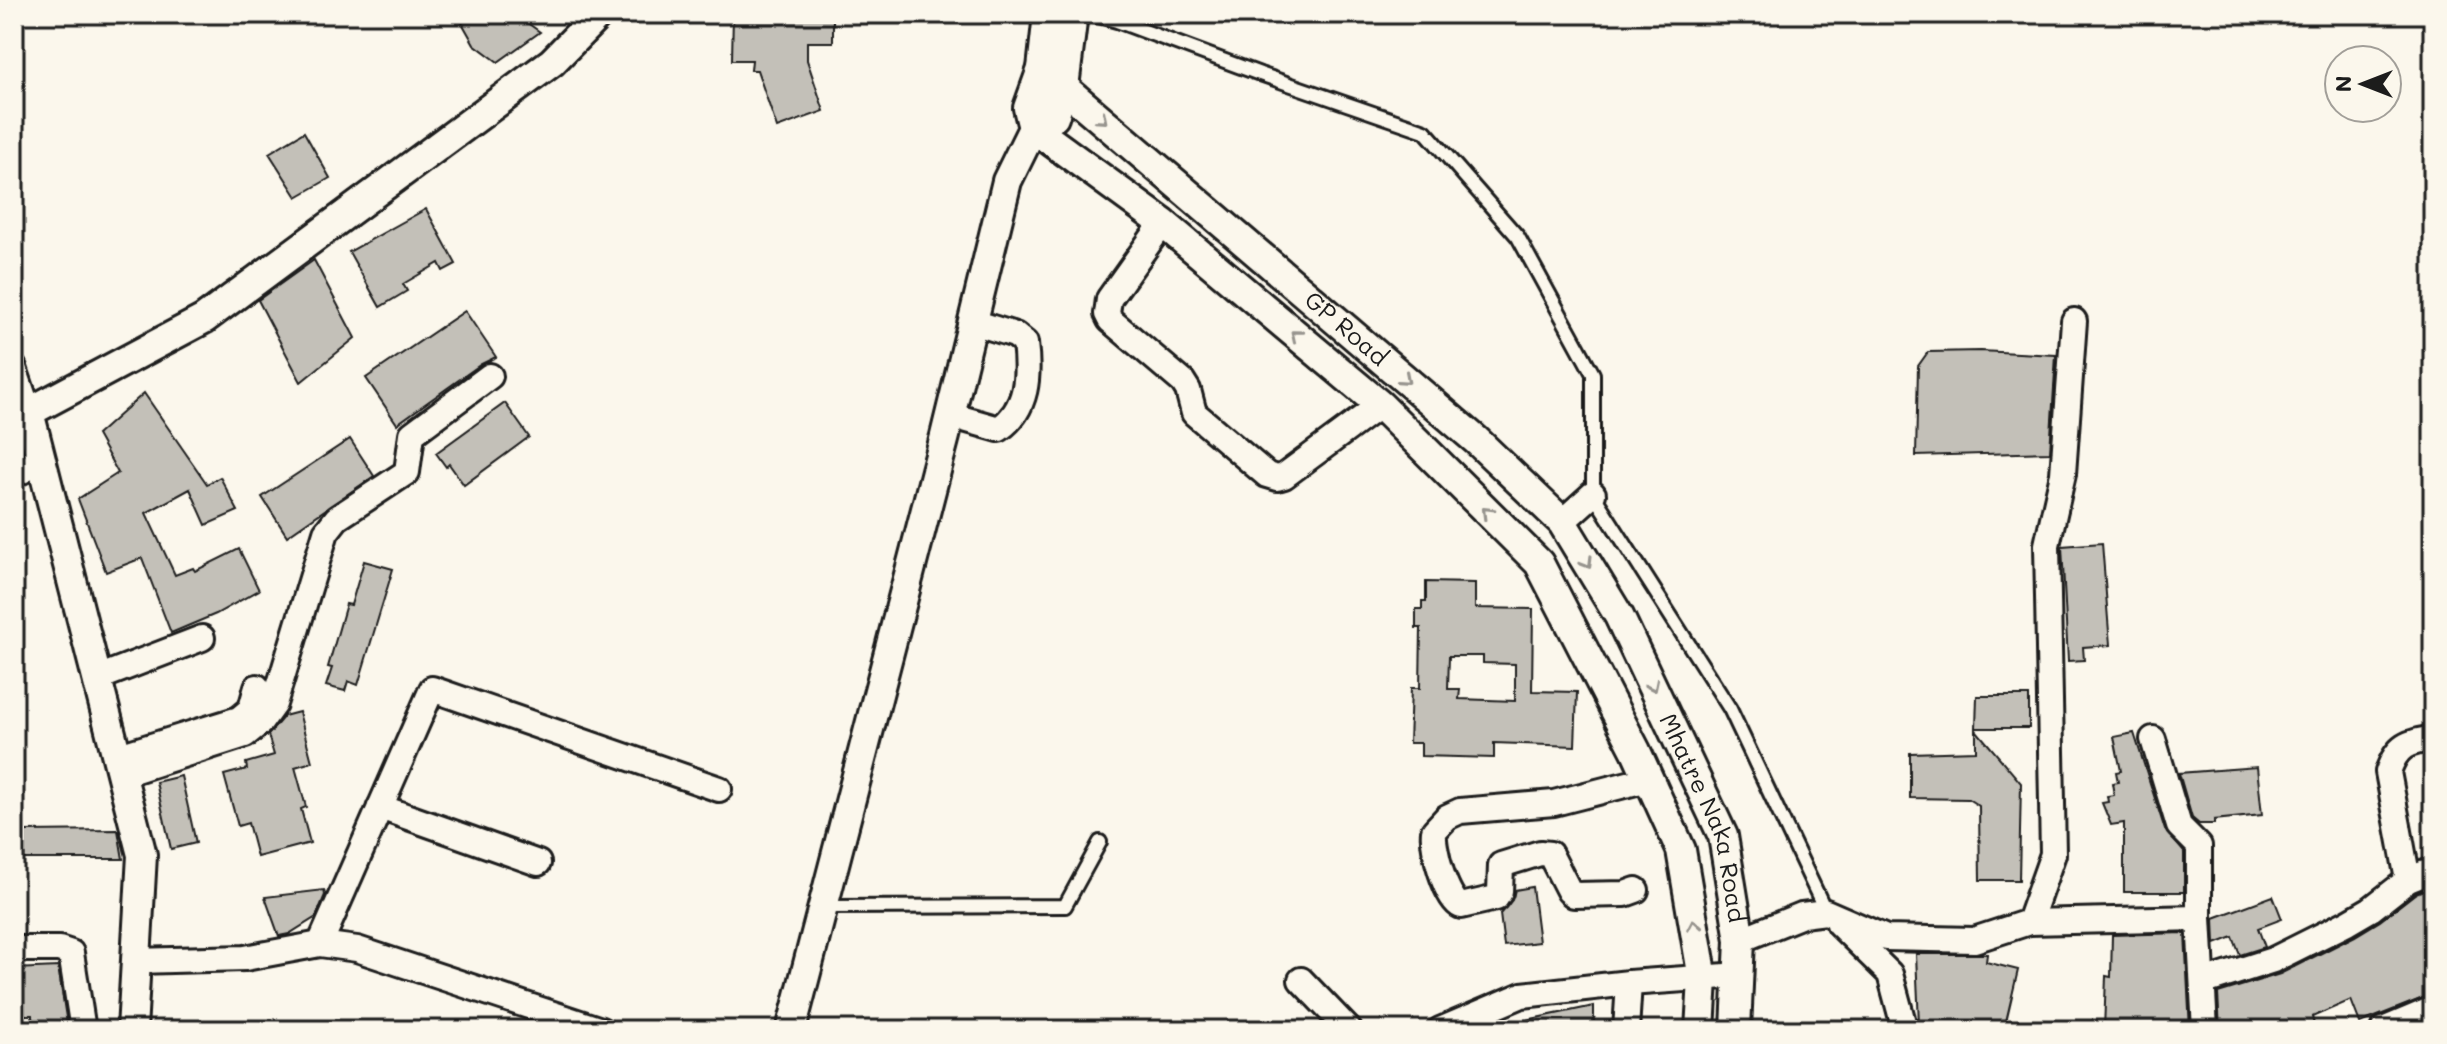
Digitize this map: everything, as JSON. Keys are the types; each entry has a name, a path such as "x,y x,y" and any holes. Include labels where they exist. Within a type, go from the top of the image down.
{"street":[{"path":"22,416 204,319 552,62 599,14"},
{"path":"1033,128 1028,108 1042,69 1048,14"},
{"path":"791,1030 850,810 1007,181 1033,128 1054,117 1064,87 1073,14"},
{"name":"GP Road","path":"1042,69 1476,440 1562,522 1619,616"},
{"name":"GP Road","path":"1033,128 1163,223 1380,405 1539,563 1581,641"},
{"path":"1163,223 1109,299 1107,314 1110,320 1183,382 1194,413 1267,475 1277,478 1284,476 1380,405"},
{"path":"2029,922 2053,854 2047,545 2063,474 2074,321"},
{"path":"950,415 999,429 1015,416 1020,407 1028,367 1025,343 1015,335 973,322"},
{"path":"14,368 22,416 41,461 142,855 132,1030"},
{"path":"121,765 245,735 261,722 274,704 326,532 337,518 407,472 412,434 490,376"},
{"path":"14,475 41,461"},
{"path":"1562,522 1593,494"},
{"path":"1581,641 1619,616"},
{"name":"Mhatre Naka Road","path":"1619,616 1723,836 1740,940 1736,1030"},
{"path":"98,678 202,638"},
{"name":"Mhatre Naka Road","path":"1581,641 1681,850 1703,979 1700,1030"},
{"path":"121,765 239,719 251,709 257,687"},
{"path":"320,944 432,689 719,789"},
{"path":"1636,751 1676,732"},
{"path":"2408,880 2388,772 2393,756 2407,743 2433,738"},
{"path":"2153,739 2179,826 2199,846 2205,1030"},
{"path":"1636,890 1625,894 1574,895 1550,854 1540,853 1501,865 1500,892 1496,898 1461,906 1451,897 1434,846 1434,831 1447,817 1460,811 1554,803 1648,779"},
{"path":"380,807 538,863"},
{"path":"2204,982 2273,960 2371,909 2408,880 2433,870"},
{"path":"1826,912 1890,974 1905,1030"},
{"path":"1740,940 1802,915 1826,912 1886,938 1974,940 2029,922 2199,918"},
{"path":"136,961 245,958 320,944 357,949 601,1030"},
{"path":"14,949 59,949 71,953 83,1030"},
{"path":"1440,1030 1522,995 1740,975"},
{"path":"1301,980 1349,1030"},
{"path":"1626,1030 1629,983"},
{"path":"2383,1030 2433,1009"}],"lane":[{"path":"1091,14 1425,131 1518,237 1593,374 1593,494 1730,709 1826,912"},
{"path":"823,907 1065,906 1100,842"}],"building":[{"path":"457,14 515,14 540,32 498,62 474,44"},
{"path":"733,14 833,14 833,42 807,42 807,60 824,111 777,128 757,70 751,70 752,60 732,60"},
{"path":"304,132 330,178 297,197 269,153"},
{"path":"426,209 456,264 443,271 439,263 403,284 407,291 380,307 349,252"},
{"path":"314,260 355,338 301,382 258,300"},
{"path":"465,311 496,357 481,364 397,424 366,378"},
{"path":"1928,352 2056,355 2050,452 1916,456 1918,366"},
{"path":"144,393 207,484 220,477 238,511 206,525 190,489 146,513 175,575 193,568 195,571 239,549 259,590 216,614 171,633 142,558 106,572 78,499 118,473 97,435"},
{"path":"505,403 529,437 464,485 449,464 446,467 436,453"},
{"path":"350,439 374,476 287,536 262,497"},
{"path":"2102,543 2110,645 2083,647 2084,660 2068,661 2062,546"},
{"path":"364,561 393,569 358,685 348,681 345,691 326,686 332,668 328,667 346,604 351,605"},
{"path":"1426,582 1475,583 1475,608 1533,609 1532,691 1577,692 1575,746 1494,743 1494,758 1421,756 1421,743 1409,743 1411,688 1420,688 1421,628 1416,628 1416,609 1422,609 1422,601 1426,601","holes":["1449,656 1483,656 1483,663 1515,664 1515,701 1459,699 1460,689 1448,689"]},
{"path":"1977,696 2029,696 2029,728 1976,728"},
{"path":"299,712 312,762 295,767 306,807 301,809 310,843 257,857 248,823 238,826 224,775 247,769 246,763 274,755 268,735 284,716"},
{"path":"1976,730 2021,783 2019,880 1980,880 1979,806 1968,799 1910,798 1910,753 1976,751"},
{"path":"2134,733 2165,830 2184,852 2184,892 2124,892 2124,823 2111,825 2102,803 2108,802 2107,796 2114,795 2112,783 2118,782 2116,772 2121,771 2114,737"},
{"path":"2257,767 2262,815 2214,820 2214,824 2199,824 2192,818 2179,773"},
{"path":"181,776 196,843 171,849 156,782"},
{"path":"118,830 123,859 24,859 24,831"},
{"path":"2433,886 2433,994 2360,1023 2351,1000 2312,1017 2314,1024 2299,1030 2220,1030 2218,993 2280,974 2355,936 2416,893"},
{"path":"1532,887 1539,942 1504,946 1500,914 1512,900 1515,890"},
{"path":"324,890 316,917 289,934 279,936 265,897"},
{"path":"2273,896 2282,919 2258,928 2265,947 2240,955 2233,937 2215,944 2214,918"},
{"path":"2185,933 2190,1030 2104,1030 2106,976 2111,977 2112,935"},
{"path":"1916,954 1987,954 1986,962 2018,970 2004,1030 1950,1030 1949,1023 1919,1024"},
{"path":"58,967 68,1030 33,1030 32,1015 14,1015 14,969"},
{"path":"1594,1006 1594,1030 1513,1030 1512,1023"}]}
